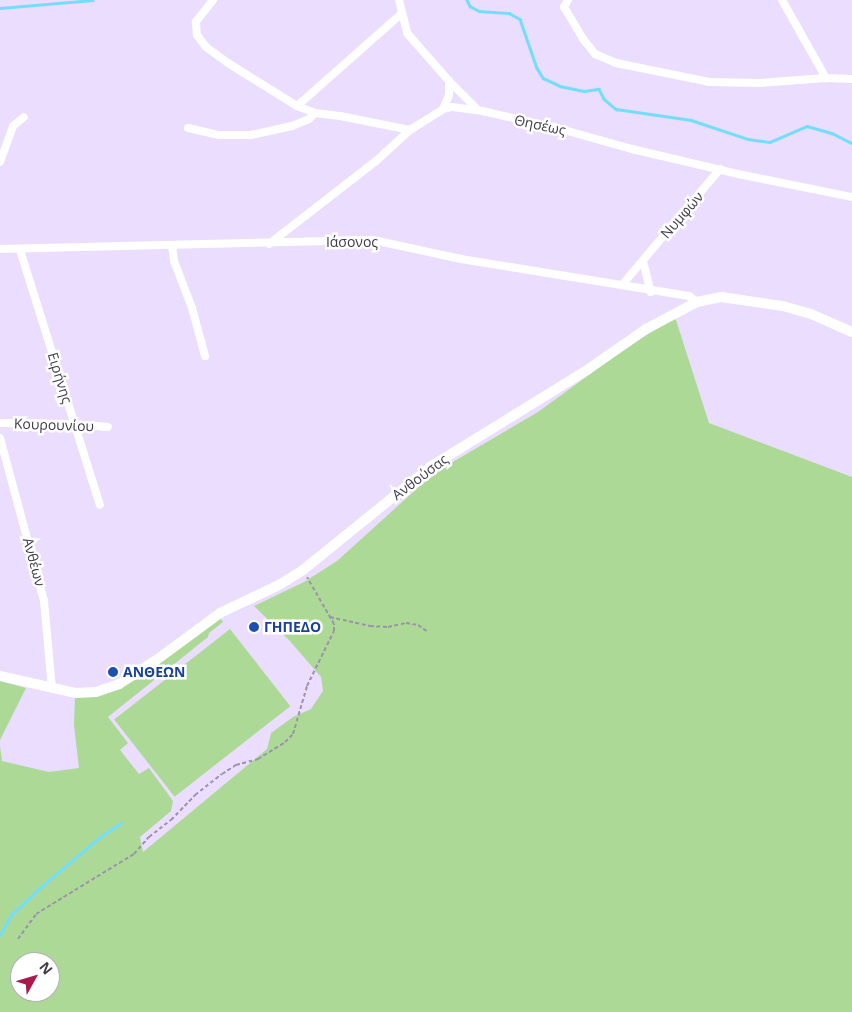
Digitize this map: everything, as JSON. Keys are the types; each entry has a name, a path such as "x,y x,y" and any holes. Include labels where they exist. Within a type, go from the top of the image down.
{"street":[{"path":"214,0 196,22 195,28 199,40 228,63 297,106 315,113 410,130"},
{"path":"399,0 407,33 449,81 478,110"},
{"path":"568,0 564,7 583,39 595,54 616,63 709,82 760,83 826,78 852,79"},
{"path":"782,0 826,78"},
{"path":"297,106 401,14"},
{"path":"269,244 376,161 410,130 443,109 449,95 449,81"},
{"name":"Θησέως","path":"443,109 452,107 478,110 720,169 852,197"},
{"path":"188,128 219,135 251,136 292,126 309,119 315,113"},
{"path":"0,162 13,126 24,116"},
{"name":"Νυμφών","path":"622,285 720,169"},
{"name":"Ιάσονος","path":"0,249 373,240 461,259 622,285 651,292 689,296 697,302"},
{"path":"172,246 174,261 197,325 205,356"},
{"name":"Ειρήνης","path":"20,250 100,505"},
{"path":"643,261 651,292"},
{"name":"Ανθούσας","path":"0,676 52,689 86,693 106,690 119,684 155,661 220,613 279,585 303,570 430,467 541,400 646,330 697,302 721,297 783,306 812,314 852,332"},
{"name":"Κουρουνίου","path":"0,423 74,424 108,427"},
{"name":"Ανθέων","path":"0,438 44,601 52,689"}],"path":[{"path":"18,939 36,914 134,854 149,837 171,820 195,795 222,774 236,765 258,759 285,742 293,734 307,686 334,631 334,624 303,570"},
{"path":"330,617 370,626 388,627 406,623 418,625 428,632"}],"green space":[{"path":"675,317 709,423 852,477 852,1012 0,1012 0,746 2,761 49,772 79,768 74,725 75,697 98,696 216,619 221,619 223,622 209,633 208,637 108,717 128,743 120,750 139,774 149,768 173,801 171,811 140,837 143,852 267,749 271,733 293,717 311,709 323,691 321,677 289,640 254,606 304,582 337,561 421,485 451,463 538,412 626,348"},
{"path":"230,629 290,706 174,797 114,720"},
{"path":"0,681 26,688 0,740"}],"waterway":[{"path":"0,8 93,0"},
{"path":"467,0 470,6 479,11 509,13 520,19 537,68 543,78 560,86 584,91 599,89 604,99 616,109 691,120 748,139 770,142 807,126 832,133 852,143"},
{"path":"0,935 11,915 42,886 100,837 121,823"}],"place":[{"name":"ΓΗΠΕΔΟ","path":"254,627"},
{"name":"ΑΝΘΕΩΝ","path":"113,672"}]}
